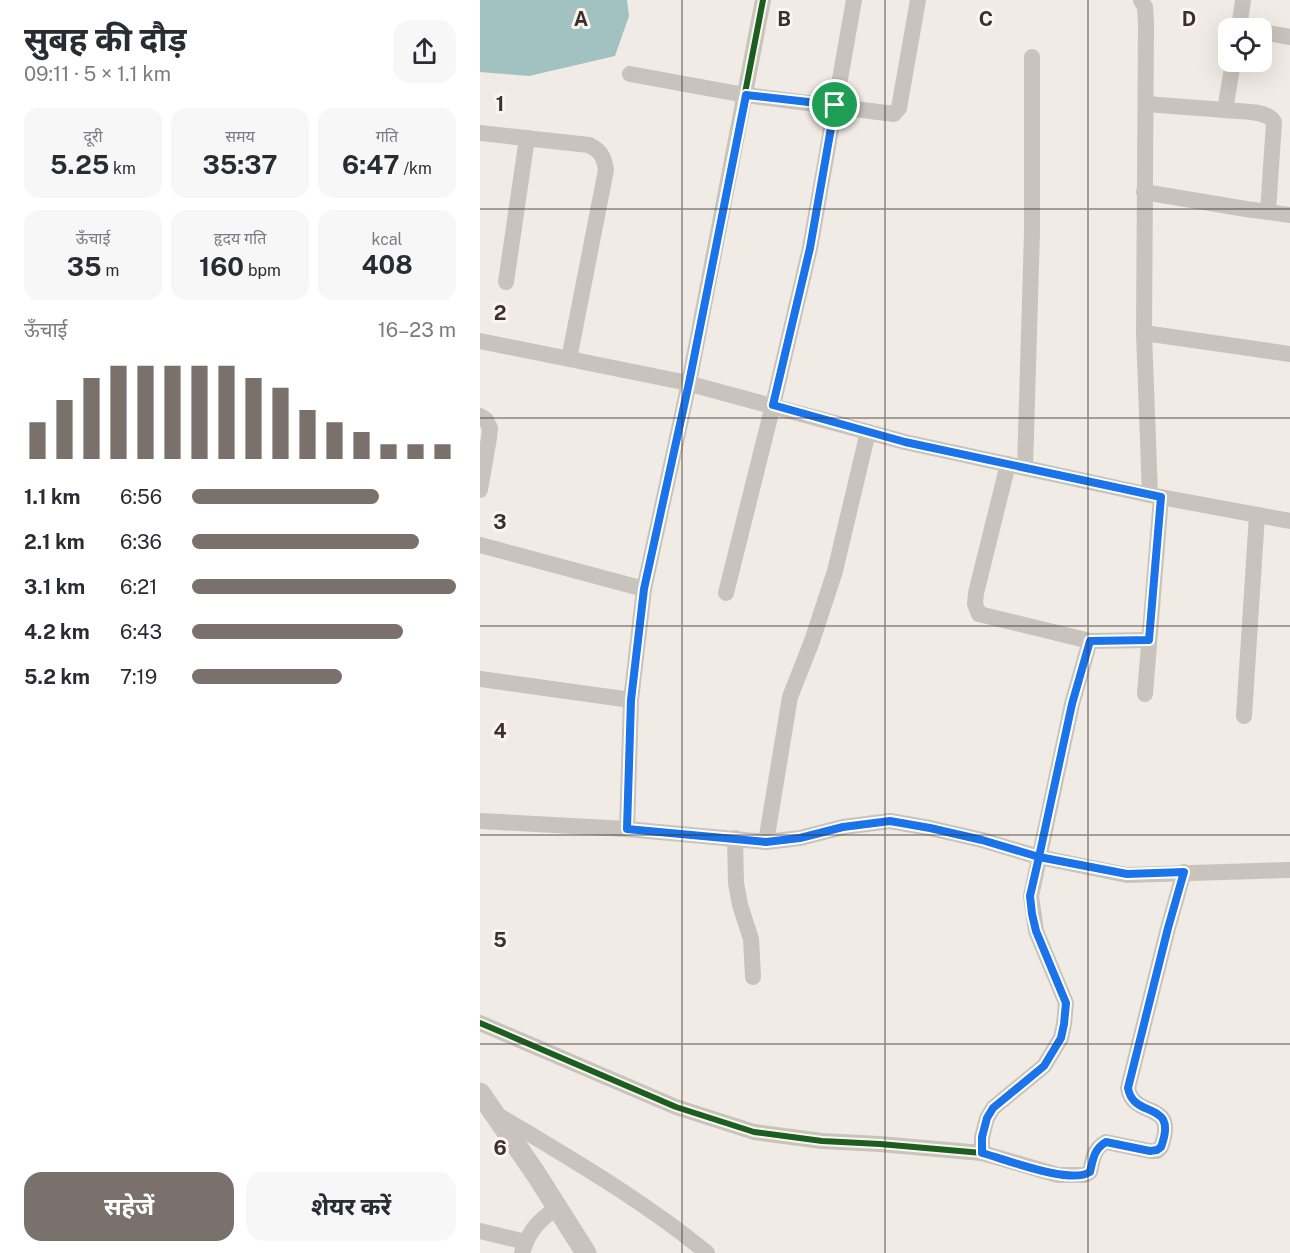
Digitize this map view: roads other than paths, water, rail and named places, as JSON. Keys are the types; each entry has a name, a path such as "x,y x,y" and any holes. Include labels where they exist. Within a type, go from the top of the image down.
{"street":[{"path":"627,829 631,700 644,589 689,383 763,0"},
{"path":"726,593 810,248 854,0"},
{"path":"630,74 746,95 890,114 897,112 918,0"},
{"path":"1141,0 1145,7 1146,24 1144,333 1156,496 1145,694"},
{"path":"1240,18 1243,0"},
{"path":"1272,34 1290,37"},
{"path":"1032,57 1032,232 1017,466 976,593 976,609 983,616 1090,641 1149,640"},
{"path":"1225,110 1231,72"},
{"path":"1146,104 1264,114 1272,118 1274,122 1268,212"},
{"path":"480,133 590,145 599,150 605,161 606,170 569,359"},
{"path":"506,282 527,138"},
{"path":"1144,192 1290,215"},
{"path":"1144,333 1290,354"},
{"path":"480,341 689,383 868,432 1017,466 1156,496 1290,521"},
{"path":"480,416 486,420 490,432 480,490"},
{"path":"766,842 790,697 812,641 835,571 868,432"},
{"path":"1244,717 1257,515"},
{"path":"480,545 644,589"},
{"path":"982,1153 982,1137 987,1118 993,1108 1044,1066 1061,1038 1064,1024 1066,1003 1036,931 1030,896 1072,704 1090,641"},
{"path":"480,679 631,700"},
{"path":"480,821 627,829 766,842 800,838 843,827 890,821 982,840 1039,857 1127,874 1290,870"},
{"path":"735,838 736,883 740,905 751,939 753,977"},
{"path":"480,1023 676,1107 754,1132 822,1141 982,1153 1058,1175 1085,1175 1090,1172 1094,1153 1106,1142 1150,1151 1157,1150 1161,1147 1167,1133 1163,1118 1135,1101 1128,1088 1184,872"},
{"path":"480,1093 558,1207 586,1253"},
{"path":"494,1113 638,1203 707,1253"},
{"path":"480,1231 524,1247 539,1220 558,1207"}],"water":[{"path":"480,0 627,0 629,16 615,56 529,76 480,72"}]}
